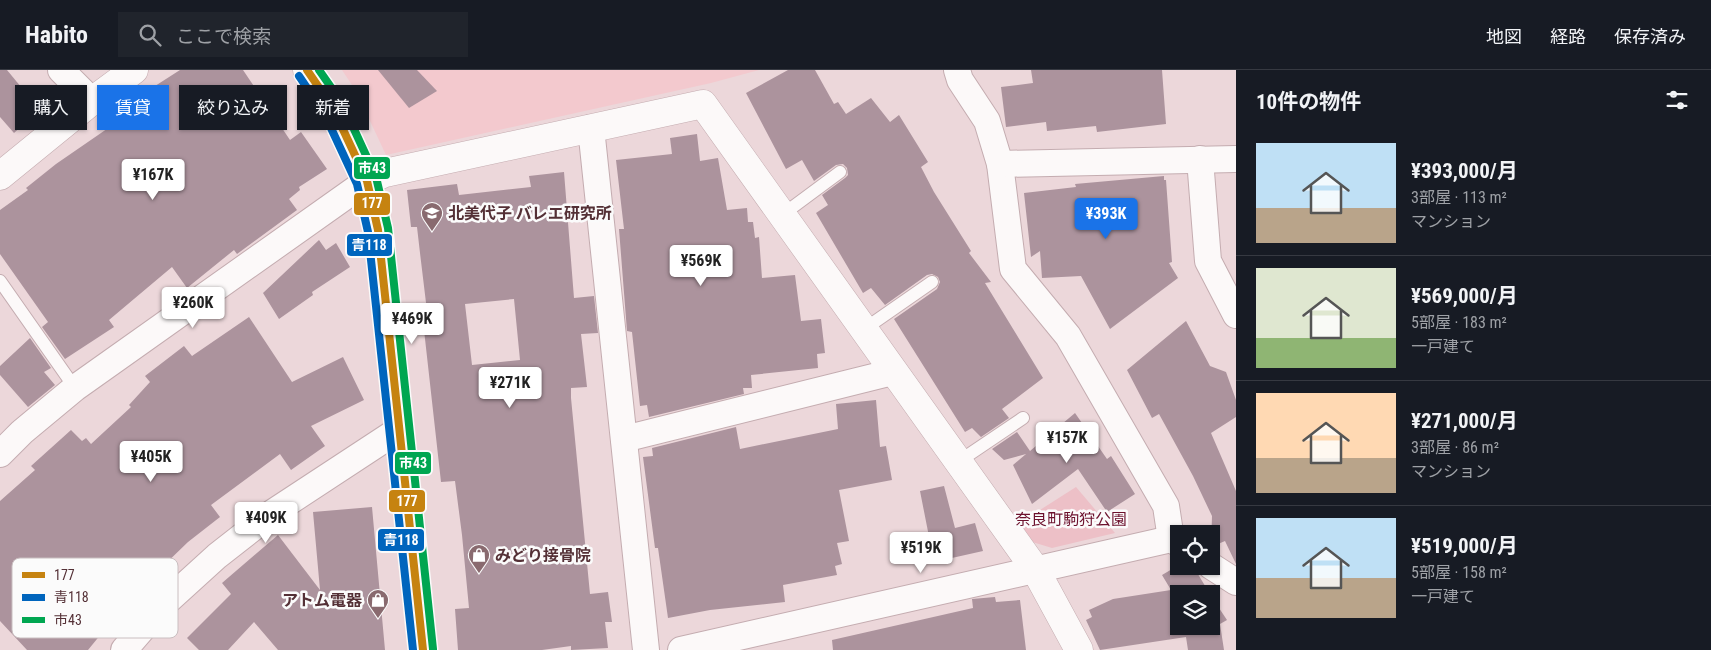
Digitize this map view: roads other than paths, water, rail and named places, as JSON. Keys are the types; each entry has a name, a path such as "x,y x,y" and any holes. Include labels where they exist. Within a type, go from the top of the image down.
{"street":[{"path":"61,70 92,101"},
{"path":"0,176 92,101 134,70"},
{"path":"307,70 333,108 367,181 378,230 423,650"},
{"path":"957,70 960,80 987,121 1000,164 1013,269 1068,336 1166,506 1171,525"},
{"path":"0,454 75,388 367,181 385,173 703,104 1035,569 1079,650"},
{"path":"591,128 646,650"},
{"path":"1200,159 1208,260 1236,315"},
{"path":"1000,164 1236,159"},
{"path":"624,439 893,372"},
{"path":"178,591 217,556 272,513 400,428"},
{"path":"681,650 1035,569 1170,543"},
{"path":"1220,572 1236,582"},
{"path":"124,650 134,638"}],"lane":[{"path":"782,215 840,172"},
{"path":"0,281 75,388"},
{"path":"863,330 932,282"},
{"path":"958,462 1023,418"}],"place":[{"name":"北美代子 バレエ研究所","path":"432,232"},
{"name":"みどり接骨院","path":"479,574"},
{"name":"アトム電器","path":"378,619"}],"park label":[{"name":"奈良町駒狩公園","path":"1071,519"}]}
